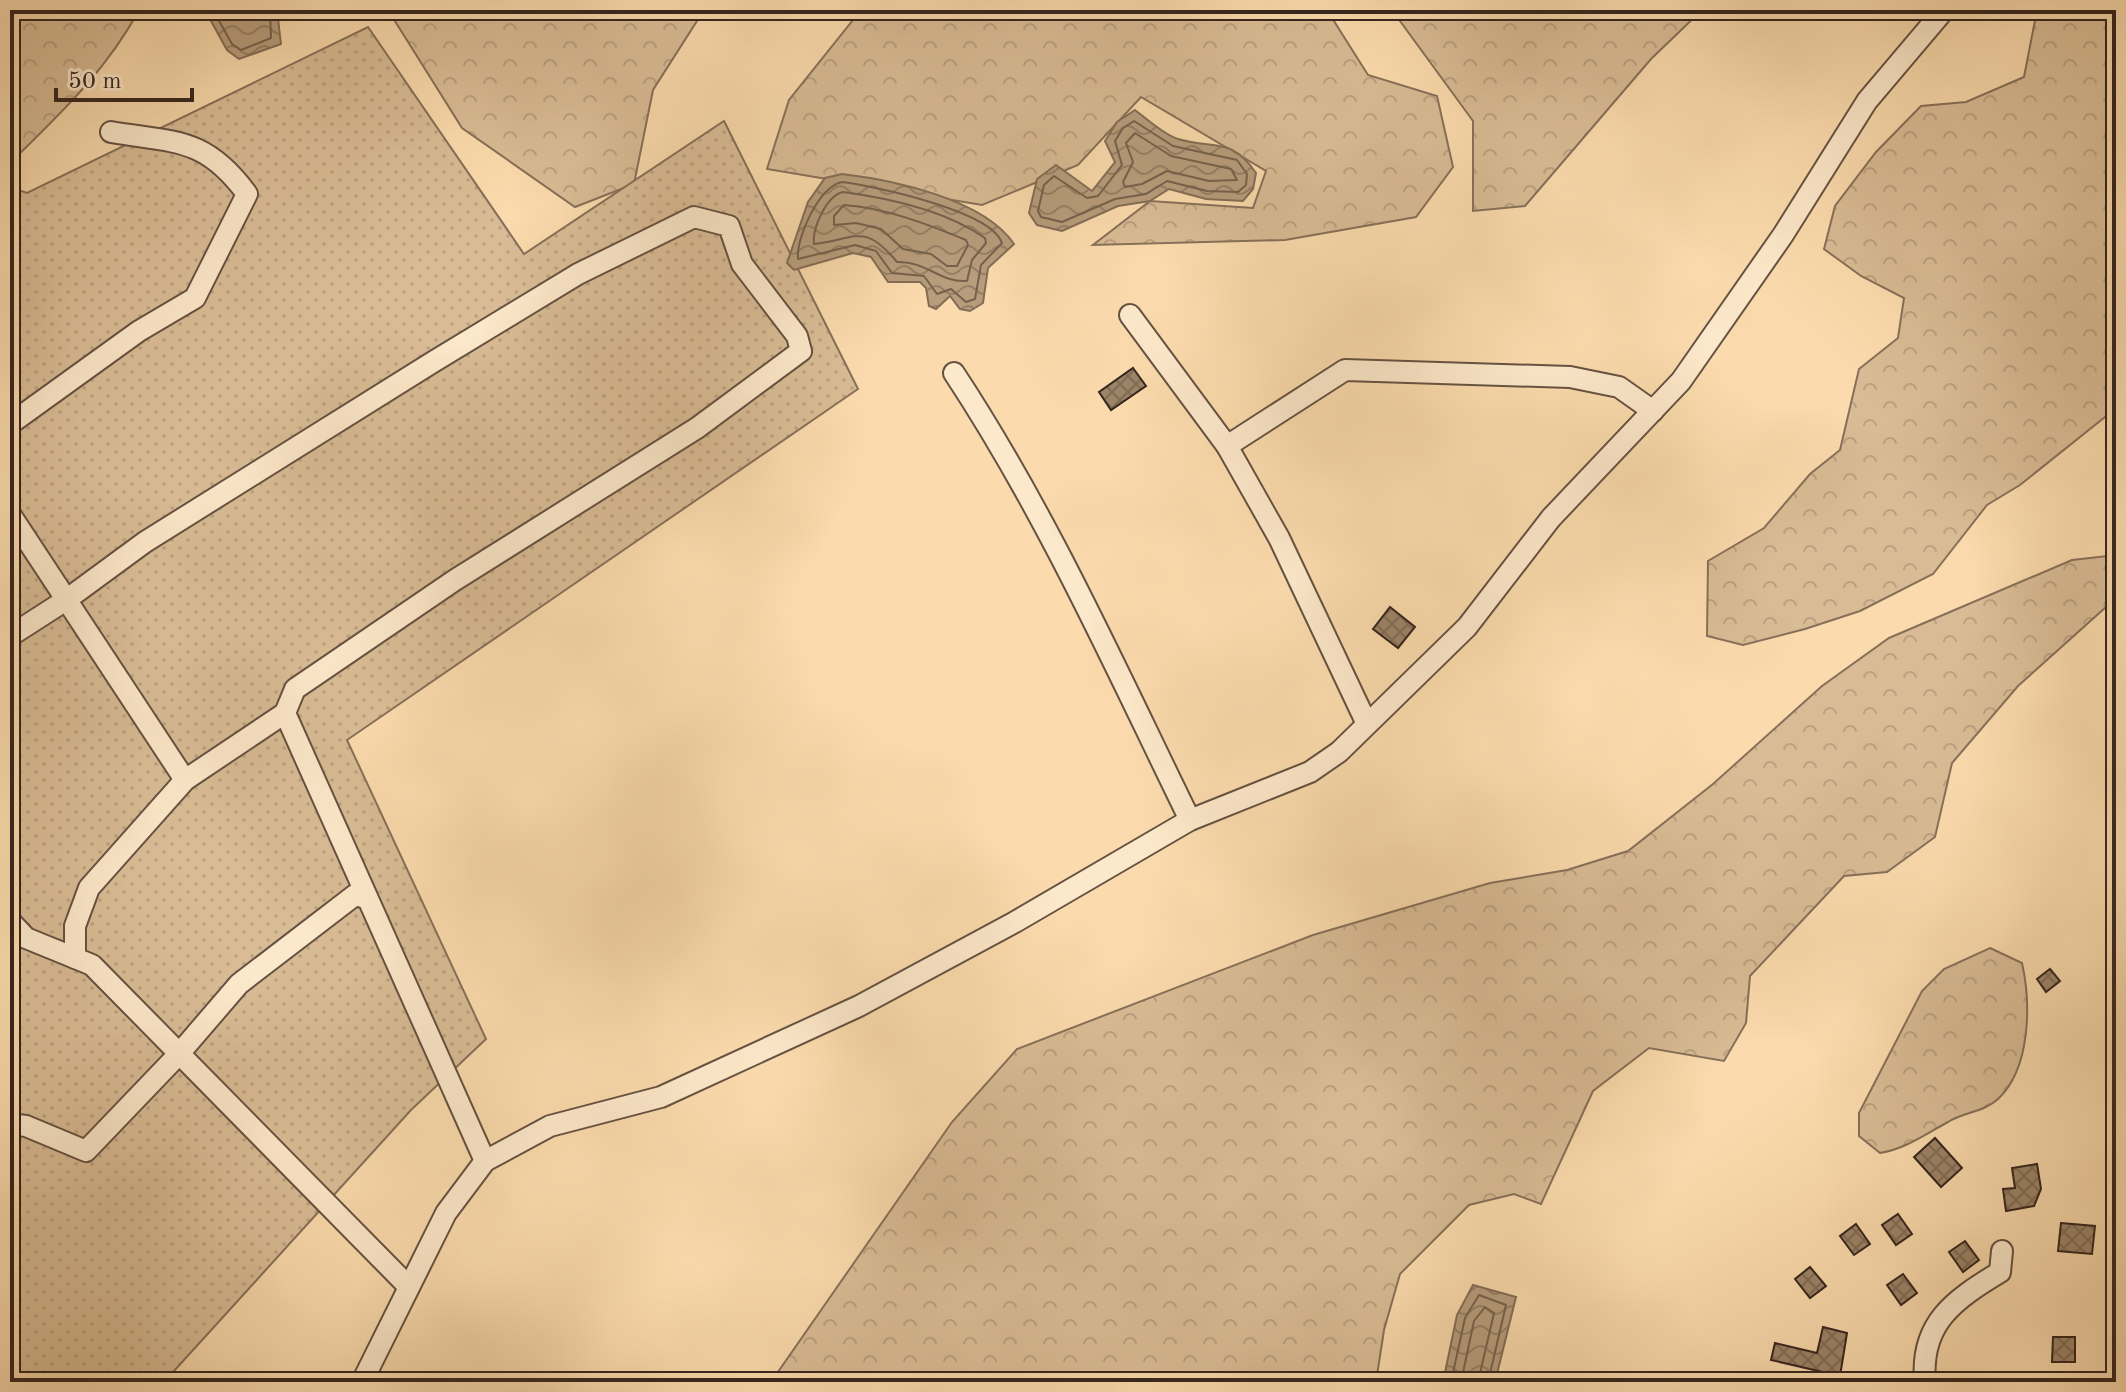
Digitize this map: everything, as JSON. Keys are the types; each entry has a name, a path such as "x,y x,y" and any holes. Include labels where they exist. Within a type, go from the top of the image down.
{"street":[{"path":"362,1382 446,1213 485,1161 550,1126 661,1097 859,1006 1015,922 1190,820 1310,772 1339,752 1467,627 1551,518 1681,381 1783,235 1867,101 1944,10"},
{"path":"10,424 139,331 195,298 247,194 231,172 198,147 111,132"},
{"path":"10,636 66,600 145,542 578,274 694,217 729,226 742,264 797,336 801,351 697,428 455,580 295,689 285,713 185,780 89,888 75,926 75,958"},
{"path":"1130,315 1227,446 1279,538 1367,724"},
{"path":"1227,446 1345,370 1570,377 1619,387 1653,411"},
{"path":"954,373 988,424 1060,553 1190,820"},
{"path":"10,514 185,780"},
{"path":"285,713 485,1161"},
{"path":"10,1124 26,1126 86,1151 178,1055 239,984 355,895 367,898"},
{"path":"10,921 26,938 92,965 409,1287"},
{"path":"1925,1382 1923,1360 1935,1325 1953,1305 2000,1272 2002,1251"}],"green space":[{"path":"10,10 139,10 97,72 10,163"},
{"path":"388,10 704,10 653,90 634,184 575,207 462,128"},
{"path":"861,10 1327,10 1368,75 1437,96 1453,167 1416,217 1285,240 1093,245 1150,201 1253,208 1266,171 1141,97 1078,165 982,205 767,169 789,100"},
{"path":"1392,10 1702,10 1651,59 1525,206 1473,211 1473,121"},
{"path":"2037,10 2116,10 2116,414 2110,413 2020,485 1987,505 1933,574 1860,611 1805,629 1743,645 1707,636 1708,561 1764,528 1810,474 1840,450 1859,369 1898,338 1904,298 1861,276 1824,249 1835,206 1876,152 1921,106 1966,102 2024,77"},
{"path":"368,27 524,254 724,121 858,389 347,740 486,1039 411,1110 164,1382 10,1382 10,187 27,193"},
{"path":"2116,555 2116,598 2018,686 1952,763 1935,837 1887,872 1844,876 1750,976 1746,1023 1724,1061 1649,1048 1593,1091 1541,1204 1514,1194 1469,1205 1400,1274 1384,1330 1376,1382 771,1382 952,1122 1017,1049 1313,935 1490,883 1567,870 1628,851 1713,784 1822,686 1889,638 2072,560"},
{"path":"1990,948 2022,963 2025,979 2026,1034 2017,1070 2009,1086 1987,1107 1954,1119 1907,1145 1880,1153 1859,1136 1859,1113 1922,991 1944,969"}],"water":[{"path":"205,10 277,10 281,44 239,59 227,50"},
{"path":"1135,110 1173,137 1221,146 1238,154 1256,173 1253,189 1243,201 1206,199 1169,189 1150,201 1118,206 1062,231 1037,225 1029,213 1037,179 1056,165 1092,191 1115,162 1105,141 1117,122"},
{"path":"842,174 936,194 982,215 1000,228 1014,244 988,268 983,303 970,311 960,309 950,296 936,309 929,306 926,288 920,282 888,282 871,257 853,253 794,270 787,263 808,202 825,178"},
{"path":"1473,1285 1516,1297 1495,1382 1443,1382 1457,1315"}],"building":[{"path":"1133,368 1146,386 1111,410 1099,392"},
{"path":"1390,607 1415,627 1398,648 1373,629"},
{"path":"2050,969 2060,981 2046,992 2037,979"},
{"path":"1935,1138 1962,1168 1941,1187 1914,1157"},
{"path":"2037,1164 2041,1189 2034,1206 2006,1211 2003,1189 2015,1188 2012,1168"},
{"path":"1898,1214 1912,1234 1896,1245 1882,1225"},
{"path":"2061,1223 2095,1226 2092,1254 2058,1251"},
{"path":"1856,1224 1870,1244 1854,1255 1840,1236"},
{"path":"1965,1241 1979,1260 1963,1272 1949,1252"},
{"path":"1810,1267 1826,1286 1810,1298 1795,1279"},
{"path":"1903,1274 1917,1293 1901,1305 1887,1285"},
{"path":"1823,1327 1847,1333 1840,1376 1771,1360 1775,1343 1817,1353"},
{"path":"2053,1337 2075,1337 2075,1362 2052,1362"}]}
